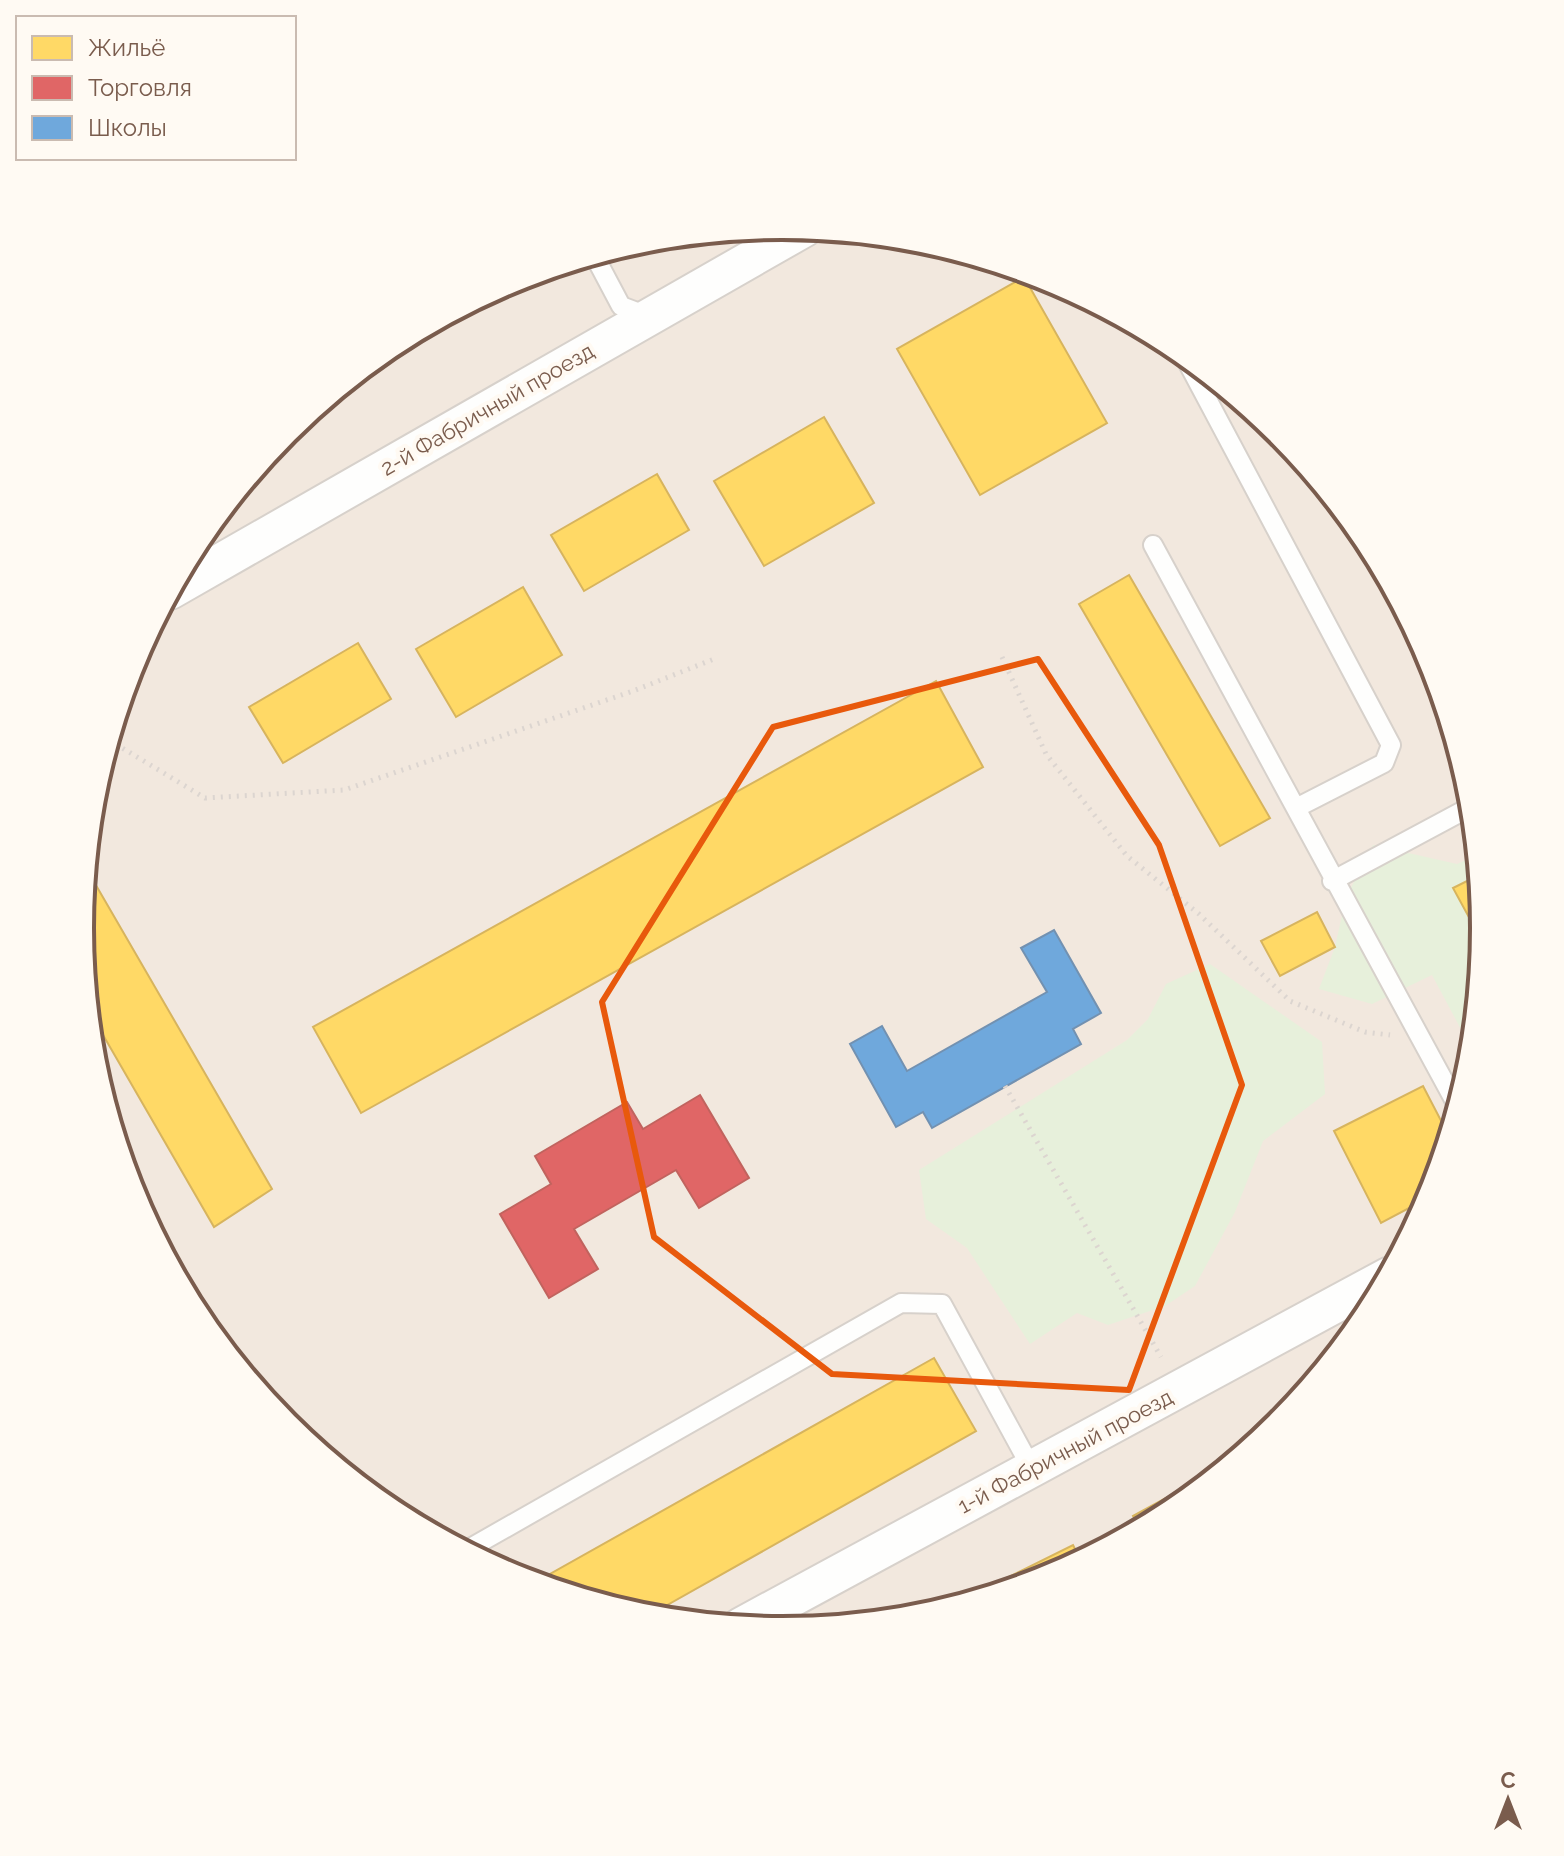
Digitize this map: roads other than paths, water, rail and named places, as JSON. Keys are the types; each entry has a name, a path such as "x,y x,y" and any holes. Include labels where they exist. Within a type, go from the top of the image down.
{"street":[{"name":"2-й Фабричный проезд","path":"188,581 784,240"},
{"name":"1-й Фабричный проезд","path":"760,1616 1369,1286"}],"lane":[{"path":"599,265 621,306 650,317"},
{"path":"1196,379 1391,745 1384,763 1298,807"},
{"path":"1153,545 1298,807 1332,881 1450,1093"},
{"path":"1332,881 1460,812"},
{"path":"477,1544 901,1303 942,1304 1032,1469"}]}
